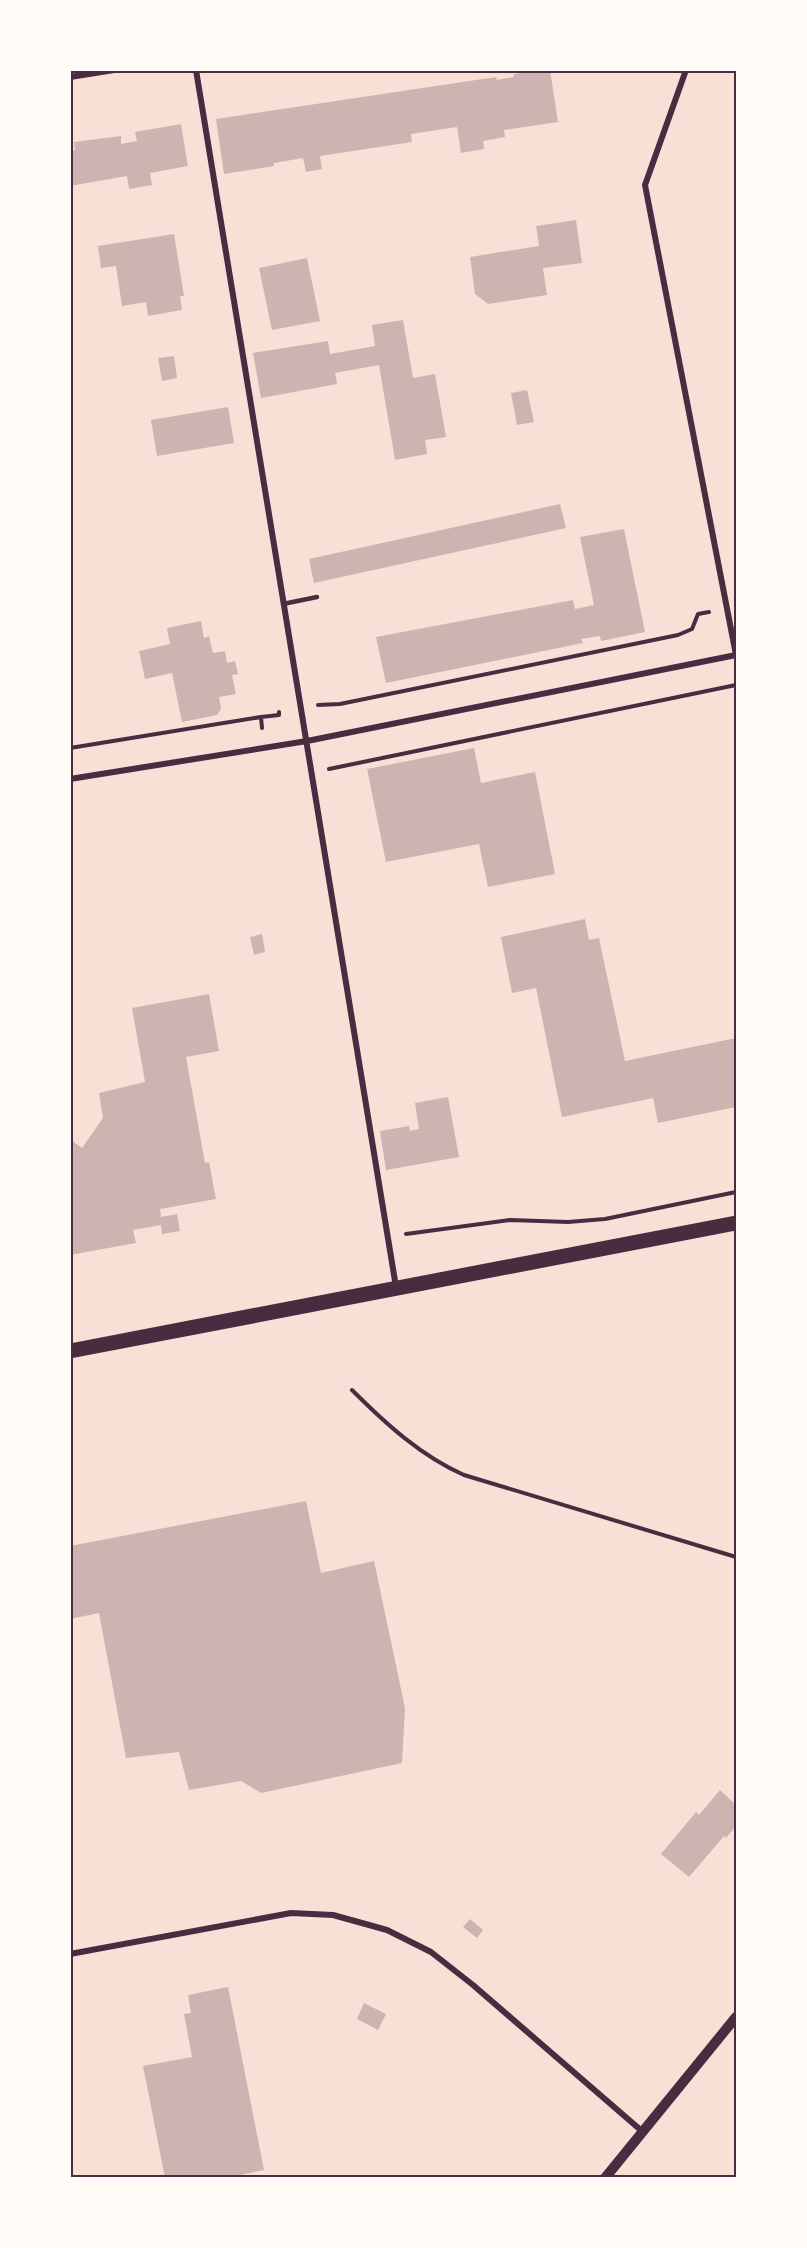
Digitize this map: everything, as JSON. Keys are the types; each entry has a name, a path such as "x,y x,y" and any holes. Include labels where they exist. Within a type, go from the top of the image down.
{"main road":[{"path":"70,1351 736,1223"}],"street":[{"path":"70,77 114,70"},
{"path":"196,70 396,1288"},
{"path":"70,779 307,741 736,655 645,185 686,70"},
{"path":"70,1954 291,1913 333,1915 387,1930 431,1953 473,1985 644,2132"},
{"path":"605,2178 736,2018"}],"lane":[{"path":"283,604 317,597"}],"path":[{"path":"300,706 340,704 678,635 692,629 698,614 727,608"},
{"path":"311,773 736,685"},
{"path":"70,748 261,717 265,747"},
{"path":"387,1237 457,1225 510,1220 568,1222 604,1219 736,1192"},
{"path":"352,1390 379,1418 441,1465 464,1475 736,1557"}],"building":[{"path":"550,70 558,122 504,130 505,137 483,141 484,149 461,153 457,127 411,134 412,142 320,156 322,169 306,172 303,158 274,163 274,166 224,174 216,119 496,77 497,80 514,77 514,74"},
{"path":"181,124 188,166 150,173 152,185 129,189 127,176 70,186 70,151 75,150 74,142 121,136 121,144 137,141 135,132"},
{"path":"576,220 582,263 543,268 547,295 488,304 475,294 470,257 539,246 536,226"},
{"path":"174,234 184,296 180,296 182,310 148,316 146,302 122,306 116,266 101,268 98,246"},
{"path":"307,258 320,321 272,330 259,268"},
{"path":"403,320 413,378 435,374 446,437 425,440 427,454 395,460 379,365 335,373 337,384 261,398 253,353 328,341 330,354 375,346 372,325"},
{"path":"174,356 177,378 162,381 158,358"},
{"path":"527,390 534,422 517,425 511,393"},
{"path":"228,407 234,443 157,456 151,420"},
{"path":"560,504 566,528 314,583 309,559"},
{"path":"624,529 645,632 601,641 600,636 581,639 583,643 386,683 376,637 573,600 575,609 594,605 580,537"},
{"path":"201,621 204,638 209,636 213,653 225,651 227,663 235,661 238,674 232,675 236,694 219,697 221,709 217,715 182,722 172,673 145,679 139,651 170,644 167,628"},
{"path":"474,748 481,783 535,772 555,874 488,887 479,844 386,862 367,769"},
{"path":"585,919 589,940 599,938 625,1061 736,1038 736,1107 658,1123 653,1098 562,1117 536,988 512,993 501,937"},
{"path":"262,934 265,952 254,955 250,937"},
{"path":"209,994 219,1051 186,1057 205,1163 209,1162 216,1199 160,1209 161,1217 177,1214 180,1231 162,1234 161,1225 133,1230 136,1243 70,1255 70,1139 82,1148 103,1118 99,1093 145,1082 132,1008"},
{"path":"448,1097 459,1157 386,1170 380,1131 409,1126 410,1131 419,1129 415,1103"},
{"path":"306,1501 321,1573 374,1561 405,1708 402,1763 261,1793 241,1781 189,1790 179,1752 126,1758 99,1613 70,1619 70,1546"},
{"path":"720,1790 736,1805 736,1826 726,1838 724,1836 689,1877 661,1854 696,1812 699,1815"},
{"path":"470,1919 483,1930 477,1938 463,1927"},
{"path":"228,1987 264,2170 226,2178 165,2178 143,2066 192,2057 184,2014 191,2013 188,1995"},
{"path":"364,2003 386,2014 378,2030 357,2019"}]}
